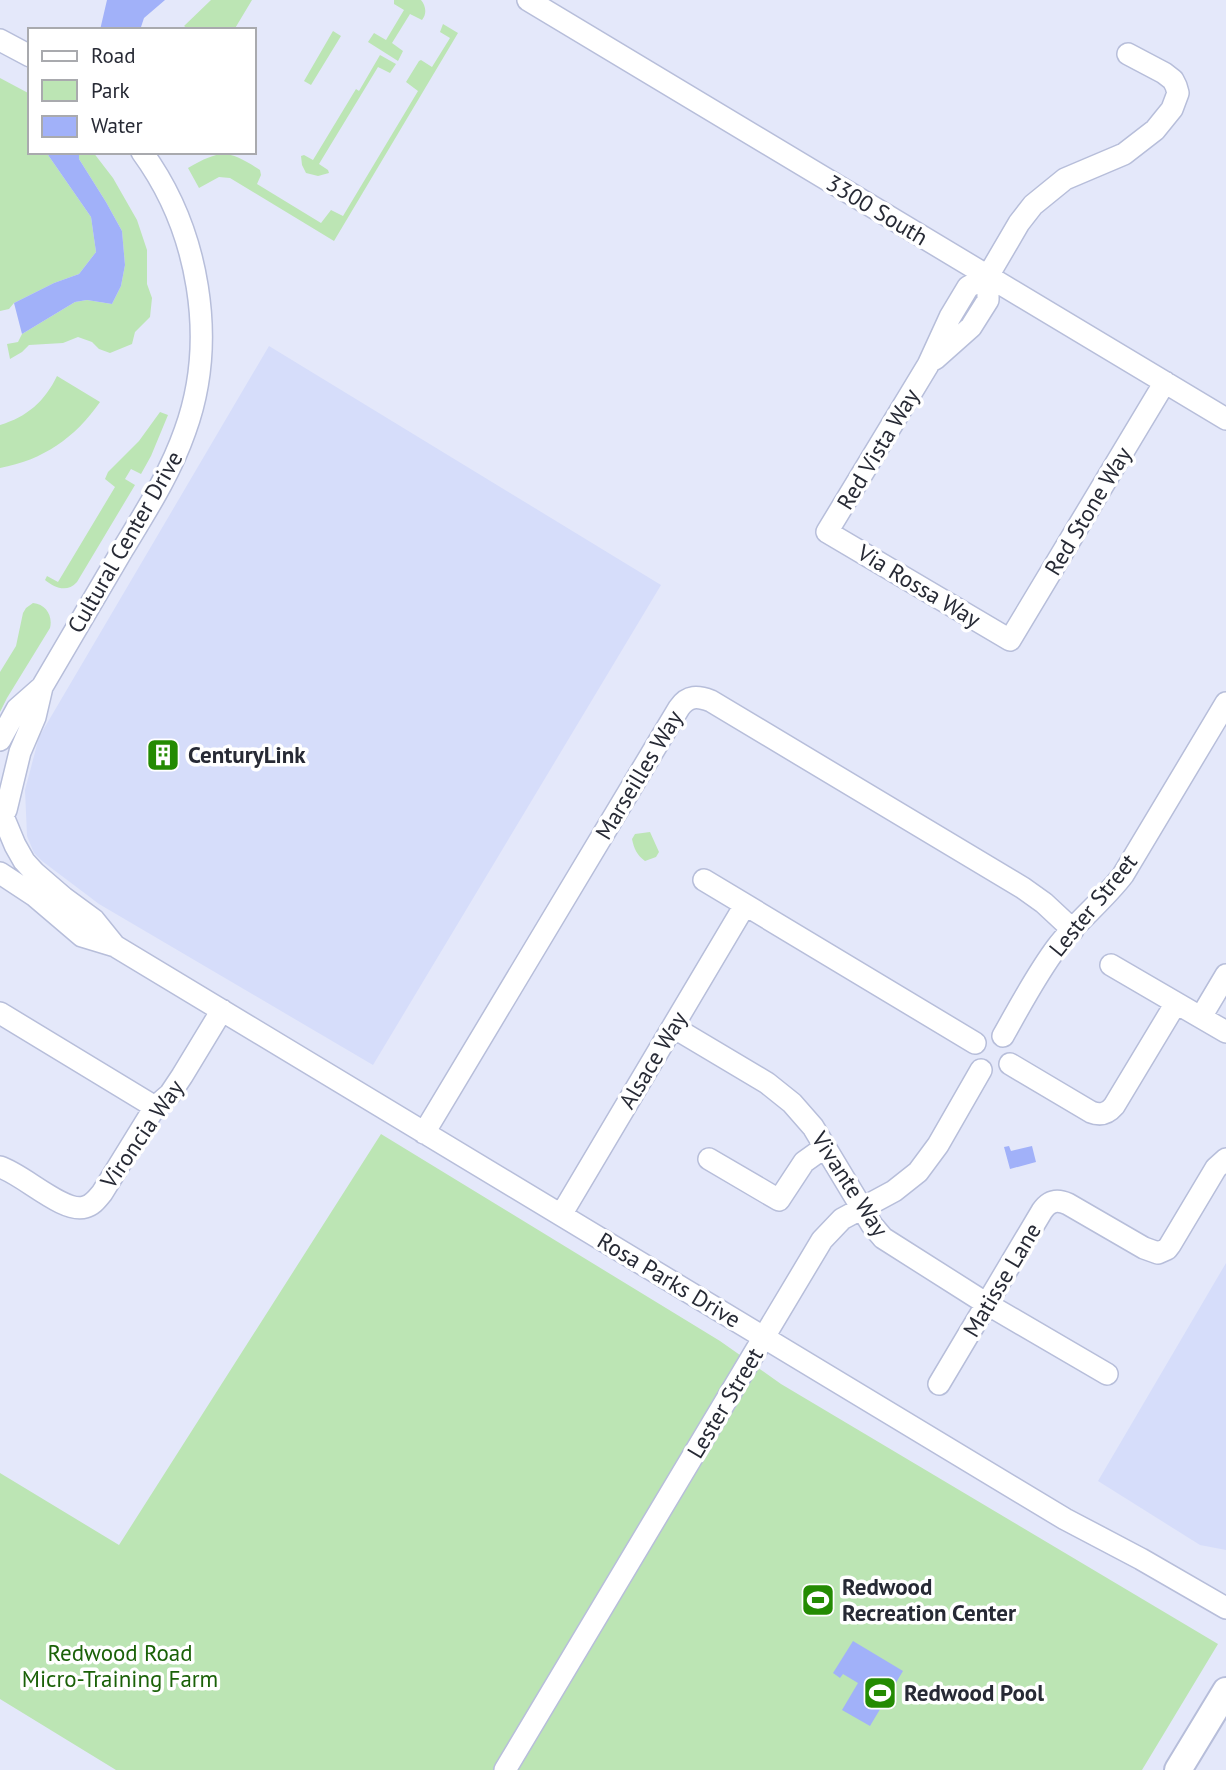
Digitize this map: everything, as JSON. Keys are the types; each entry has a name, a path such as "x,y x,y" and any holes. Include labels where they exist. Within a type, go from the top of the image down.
{"main road":[{"path":"1178,1770 1226,1691"}],"street":[{"name":"3300 South","path":"528,0 1226,419"},
{"path":"0,40 28,56"},
{"path":"988,276 1032,205 1065,179 1124,155 1155,130 1172,109 1178,93 1173,80 1128,54"},
{"name":"Cultural Center Drive","path":"0,740 17,709 41,687 165,478 187,428 194,401 201,331 192,257 172,202 143,154"},
{"name":"Red Vista Way","path":"827,532 928,365 971,327 988,300 988,276"},
{"name":"Red Stone Way","path":"1010,640 1165,382"},
{"name":"Via Rossa Way","path":"827,532 1010,640"},
{"name":"Cultural Center Drive","path":"4,821 20,752 35,717 41,687"},
{"name":"Marseilles Way","path":"424,1133 683,703 692,697 711,701 1023,888 1073,930"},
{"name":"Lester Street","path":"1003,1036 1047,961 1123,875 1226,703"},
{"name":"Rosa Parks Drive","path":"0,789 4,798 4,821 24,861 64,898 94,920 116,946"},
{"name":"Rosa Parks Drive","path":"0,873 35,896 82,936 116,946 1065,1518 1226,1608"},
{"path":"704,880 975,1043"},
{"name":"Alsace Way","path":"561,1215 745,905"},
{"path":"1111,965 1226,1032"},
{"path":"1201,1017 1226,975"},
{"path":"1010,1064 1091,1112 1107,1112 1114,1106 1177,1003"},
{"name":"Vironcia Way","path":"0,1167 68,1206 84,1208 97,1200 155,1107 170,1094 183,1076 222,1010"},
{"path":"0,1013 155,1107"},
{"name":"Vivante Way","path":"673,1027 767,1083 792,1103 813,1127 877,1233 883,1238 987,1304 1107,1374"},
{"path":"997,1033 1003,1036 1012,1045 1013,1058 1010,1064 1001,1073 981,1070 974,1061 975,1043 985,1035 997,1033"},
{"name":"Lester Street","path":"505,1770 822,1240 842,1219 894,1191 923,1166 981,1070"},
{"path":"709,1159 779,1200 804,1162 825,1147"},
{"name":"Matisse Lane","path":"939,1384 1048,1204 1057,1201 1068,1204 1144,1248 1158,1253 1170,1245 1216,1168 1226,1159"}],"shaded area":[{"path":"269,346 661,585 373,1065 99,904 42,861 34,853 27,836 25,790 39,737"},
{"path":"1226,1263 1226,1550 1200,1545 1098,1481"}],"green space":[{"path":"211,0 252,0 235,28 184,26"},
{"path":"394,0 421,0 425,10 422,20 410,14 392,43 403,51 398,61 368,42 374,33 386,40 404,10 394,4"},
{"path":"443,24 458,33 334,241 230,178 219,177 199,188 188,168 209,157 225,154 260,170 257,184 321,223 331,210 343,216 418,91 406,82 419,61 432,67 450,38 440,32"},
{"path":"333,31 341,36 311,85 304,81"},
{"path":"380,55 396,64 390,73 378,67 319,164 329,173 318,176 306,173 301,156 313,160"},
{"path":"0,78 28,93 28,154 47,154 91,217 96,252 79,274 54,283 14,303 9,309 0,311"},
{"path":"79,154 95,154 113,178 137,220 147,250 147,284 152,298 150,317 135,332 132,344 110,353 78,337 63,343 29,345 10,359 7,344 18,342 22,334 75,302 87,300 112,304 121,286 125,265 122,231 79,159"},
{"path":"57,376 100,402 80,426 57,446 30,459 0,468 0,425 34,407"},
{"path":"160,412 168,415 151,456 141,474 131,469 125,479 135,485 77,582 65,588 49,583 45,580 47,576 58,582 115,487 105,479 108,472 139,441"},
{"path":"33,603 48,611 50,628 0,712 0,672 16,646 23,613"},
{"path":"650,832 659,852 656,857 645,861 636,852 632,839 635,834"},
{"name":"Redwood Road Micro-Training Farm","path":"381,1134 720,1341 781,1384 1218,1644 1142,1770 116,1770 0,1699 0,1473 119,1545"}],"water":[{"path":"107,0 165,0 144,18 141,28 100,28"},
{"path":"47,154 79,154 79,159 122,231 125,265 121,286 112,304 87,300 75,302 22,334 14,303 79,274 96,252 91,217"},
{"path":"1009,1146 1011,1151 1032,1146 1036,1162 1010,1169 1004,1147"},
{"path":"853,1641 903,1671 870,1726 842,1710 858,1683 843,1674 840,1678 833,1673"}],"place":[{"name":"CenturyLink","path":"163,755"},
{"name":"Redwood Recreation Center","path":"818,1600"},
{"name":"Redwood Pool","path":"880,1693"}]}
